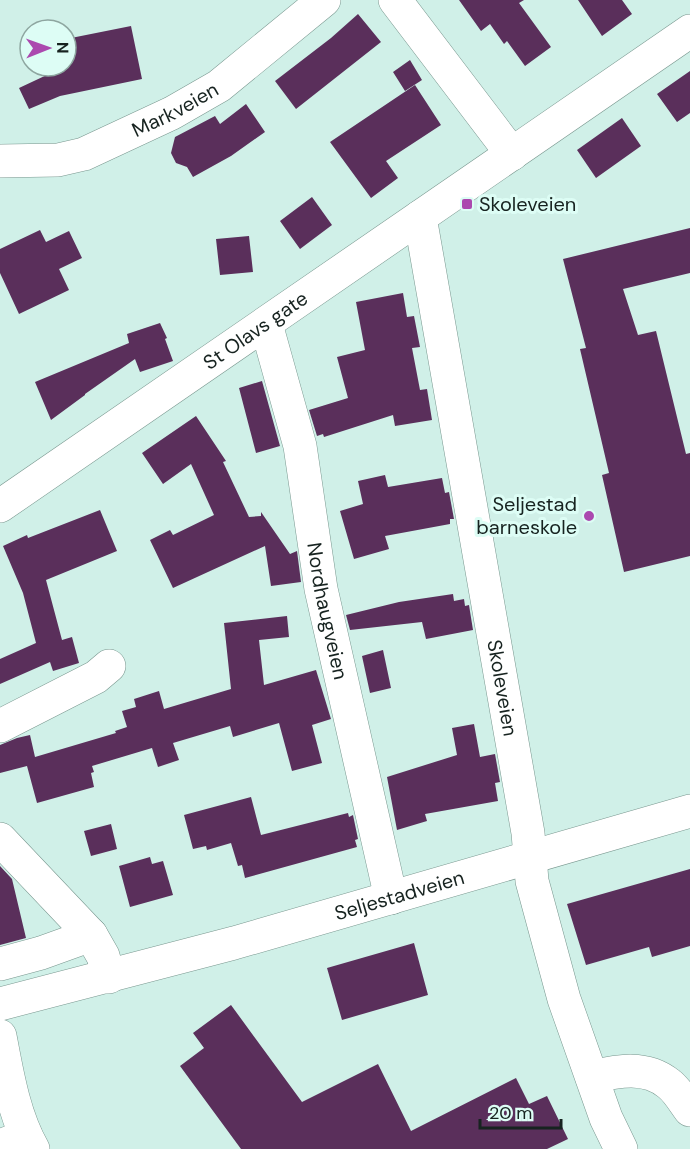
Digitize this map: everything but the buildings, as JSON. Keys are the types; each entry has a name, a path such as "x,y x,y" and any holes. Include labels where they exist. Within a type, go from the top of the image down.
{"street":[{"name":"Markveien","path":"0,161 58,160 84,154 172,113 219,86 324,0"},
{"path":"395,0 512,154"},
{"name":"St Olavs gate","path":"0,506 690,31"},
{"name":"Skoleveien","path":"420,217 526,821 532,881 564,999 606,1118 621,1149"},
{"name":"Nordhaugveien","path":"266,324 300,446 321,589 392,898"},
{"path":"0,726 96,677 109,666"},
{"name":"Seljestadveien","path":"0,1004 392,898 690,811"},
{"path":"0,839 91,935 103,956 109,976"},
{"path":"0,964 41,953 91,935"},
{"path":"0,1036 20,1144"},
{"path":"592,1077 622,1071 650,1072 670,1084 690,1110"}],"place":[{"name":"Skoleveien","path":"467,204"},
{"name":"Seljestad barneskole","path":"589,516"}]}
